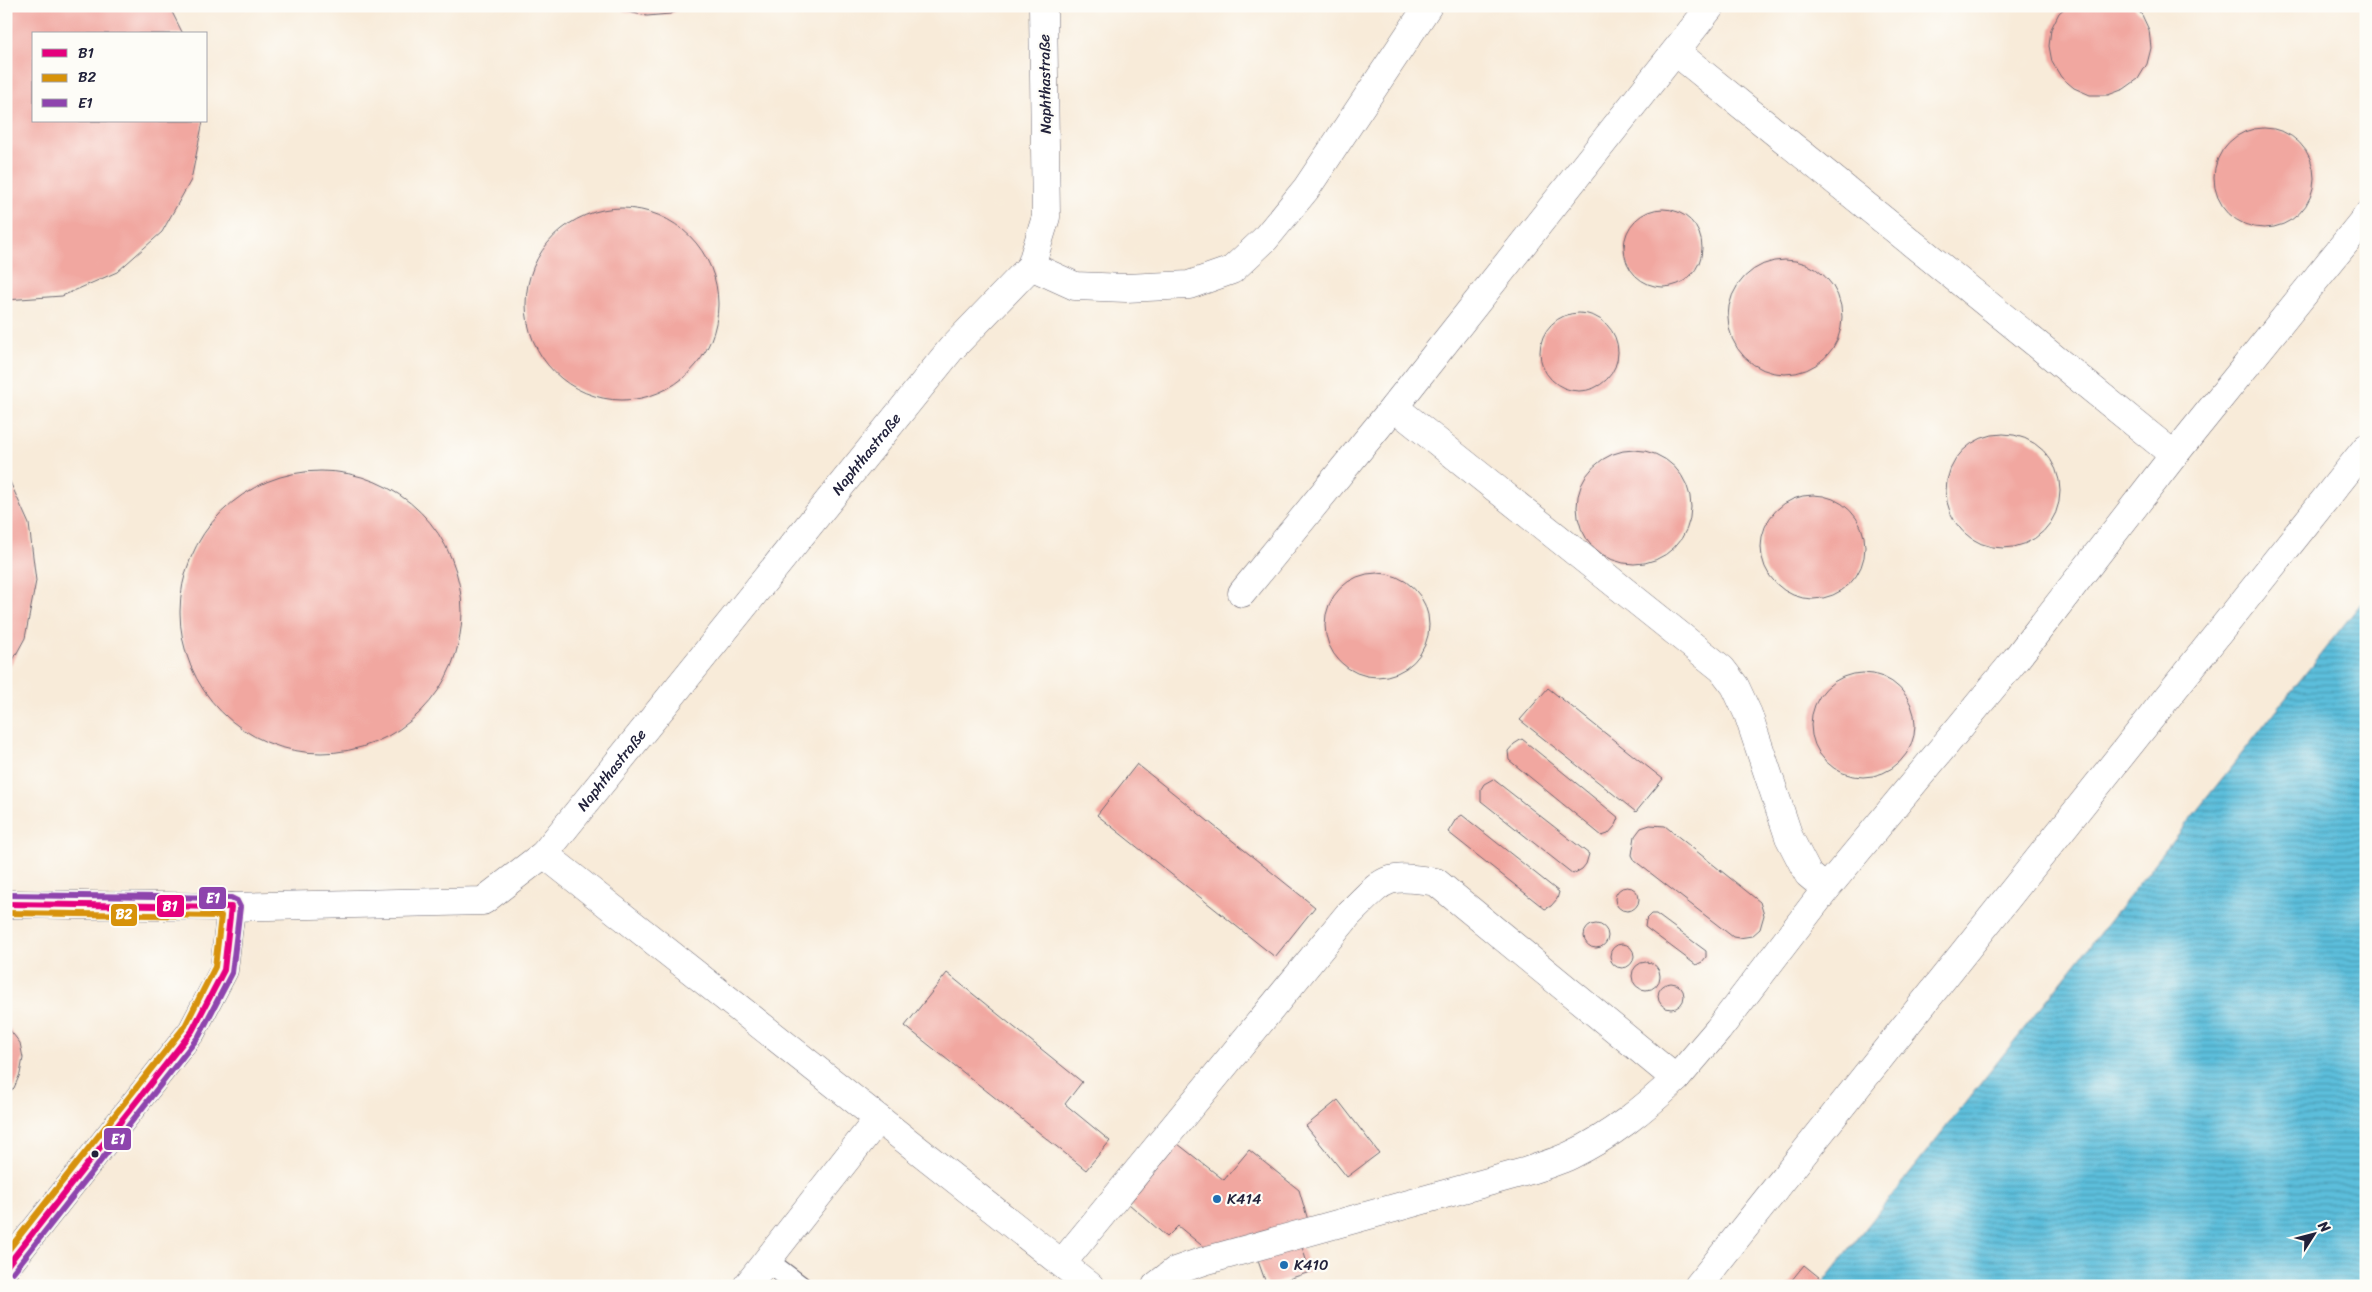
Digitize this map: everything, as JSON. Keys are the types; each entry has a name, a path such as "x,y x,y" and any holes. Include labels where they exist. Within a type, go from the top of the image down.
{"street":[{"name":"Naphthastraße","path":"6,904 231,907 483,901 544,854 952,349 1030,266 1046,217 1043,6"},
{"path":"1030,266 1075,286 1126,288 1189,284 1232,270 1265,239 1306,189 1428,6"},
{"path":"1242,593 1394,407 1711,6"},
{"path":"1676,52 2174,455"},
{"path":"1156,1286 1175,1271 1204,1261 1524,1172 1570,1155 1610,1134 1643,1110 1676,1079 1718,1030 1826,889 2016,659 2174,455 2366,218"},
{"path":"1394,407 1722,670 1735,686 1748,714 1789,837 1808,874 1826,889"},
{"path":"1698,1286 2366,448"},
{"path":"544,854 1090,1286"},
{"path":"1062,1263 1348,915 1383,880 1405,876 1436,882 1676,1079"},
{"path":"6,1267 192,1031 224,970 231,907"},
{"path":"747,1286 878,1119"}],"lane":[{"path":"767,1261 800,1286"}],"water":[{"path":"2366,597 2366,1286 1820,1286"}],"building":[{"path":"6,6 169,6 182,32 32,32 32,122 203,122 191,180 162,232 117,272 62,296 6,300"},
{"path":"618,6 687,6 670,14 647,16 624,11"},
{"path":"2067,6 2133,6 2142,15 2149,30 2151,48 2147,64 2138,79 2124,89 2108,95 2090,95 2074,88 2061,77 2052,62 2049,46 2051,29 2059,13"},
{"path":"2254,128 2274,128 2283,131 2300,142 2311,159 2314,168 2314,188 2311,197 2300,214 2283,225 2274,228 2254,228 2236,220 2222,206 2214,188 2214,168 2222,150 2236,136"},
{"path":"622,208 650,212 675,224 690,236 702,251 714,276 718,304 714,332 702,357 690,372 675,384 650,396 622,400 594,396 569,384 554,372 542,357 530,332 526,304 530,276 542,251 554,236 569,224 594,212"},
{"path":"1663,209 1678,212 1695,226 1699,233 1702,248 1699,263 1685,280 1678,284 1663,287 1648,284 1631,270 1627,263 1624,248 1627,233 1641,216 1648,212"},
{"path":"1785,260 1807,265 1825,277 1837,295 1842,317 1837,339 1825,357 1807,369 1785,374 1763,369 1745,357 1733,339 1728,317 1733,295 1745,277 1763,265"},
{"path":"1579,313 1594,316 1611,330 1615,337 1618,352 1615,367 1601,384 1594,388 1579,391 1564,388 1547,374 1543,367 1540,352 1543,337 1557,320 1564,316"},
{"path":"2003,434 2025,438 2043,451 2056,469 2060,491 2056,513 2043,531 2025,544 2003,548 1981,544 1963,531 1950,513 1946,491 1950,469 1963,451 1981,438"},
{"path":"1634,450 1656,454 1674,467 1687,485 1691,507 1687,529 1674,547 1656,560 1634,564 1612,560 1594,547 1581,529 1577,507 1581,485 1594,467 1612,454"},
{"path":"335,471 349,473 388,487 421,512 438,533 452,558 460,584 462,612 460,640 452,666 438,691 421,712 400,729 375,743 349,751 307,753 293,751 254,737 231,721 212,702 196,679 182,640 180,598 182,584 196,545 212,522 231,503 254,487 293,473"},
{"path":"6,473 29,524 36,581 25,638 6,673"},
{"path":"1813,495 1833,499 1850,510 1861,527 1865,547 1861,567 1850,584 1833,595 1813,599 1793,595 1776,584 1765,567 1761,547 1765,527 1776,510 1793,499"},
{"path":"1377,573 1397,577 1414,588 1425,605 1429,625 1425,645 1414,662 1397,673 1377,677 1357,673 1340,662 1329,645 1325,625 1329,605 1340,588 1357,577"},
{"path":"1863,673 1883,677 1900,688 1911,705 1915,725 1911,745 1900,762 1883,773 1863,777 1843,773 1826,762 1815,745 1811,725 1815,705 1826,688 1843,677"},
{"path":"1548,688 1663,779 1636,812 1520,720"},
{"path":"1522,739 1619,818 1608,834 1602,836 1509,760 1508,751"},
{"path":"1137,764 1315,907 1275,957 1097,815"},
{"path":"1493,779 1589,854 1586,864 1582,869 1573,874 1481,801 1481,789 1484,784"},
{"path":"1462,815 1559,892 1557,899 1551,906 1545,909 1448,832 1456,819"},
{"path":"1650,825 1665,826 1760,902 1764,915 1760,929 1752,936 1733,937 1635,861 1632,855 1635,836 1641,828"},
{"path":"1627,887 1636,890 1639,899 1636,908 1627,911 1618,908 1615,899 1618,890"},
{"path":"1652,914 1656,914 1706,951 1706,957 1702,962 1696,965 1645,927 1646,920"},
{"path":"1596,924 1605,927 1608,936 1605,945 1596,948 1587,945 1584,936 1587,927"},
{"path":"1622,944 1631,947 1634,956 1631,965 1622,968 1613,965 1610,956 1613,947"},
{"path":"1646,962 1656,966 1660,976 1656,986 1646,990 1636,986 1632,976 1636,966"},
{"path":"947,973 1082,1082 1065,1104 1110,1141 1086,1170 905,1026"},
{"path":"1671,983 1680,987 1684,996 1680,1005 1671,1009 1662,1005 1658,996 1662,987"},
{"path":"6,1025 20,1043 23,1058 20,1074 14,1088 6,1095"},
{"path":"1338,1100 1379,1153 1347,1177 1306,1126"},
{"name":"K414","path":"1178,1144 1224,1180 1249,1150 1299,1190 1308,1220 1206,1249 1178,1226 1167,1237 1129,1204"},
{"name":"K410","path":"1301,1244 1310,1272 1267,1286 1257,1258"},
{"path":"1804,1265 1830,1286 1787,1286"}],"transit line":[{"name":"E1","path":"6,895 231,898 237,901 240,907 232,973 199,1036 13,1272"},
{"name":"B1","path":"6,904 231,907 224,970 192,1031 6,1267"},
{"name":"B2","path":"6,913 221,916 215,967 185,1026 6,1253"}],"place":[{"name":"K414","path":"1217,1199"},
{"name":"K410","path":"1284,1265"}]}
